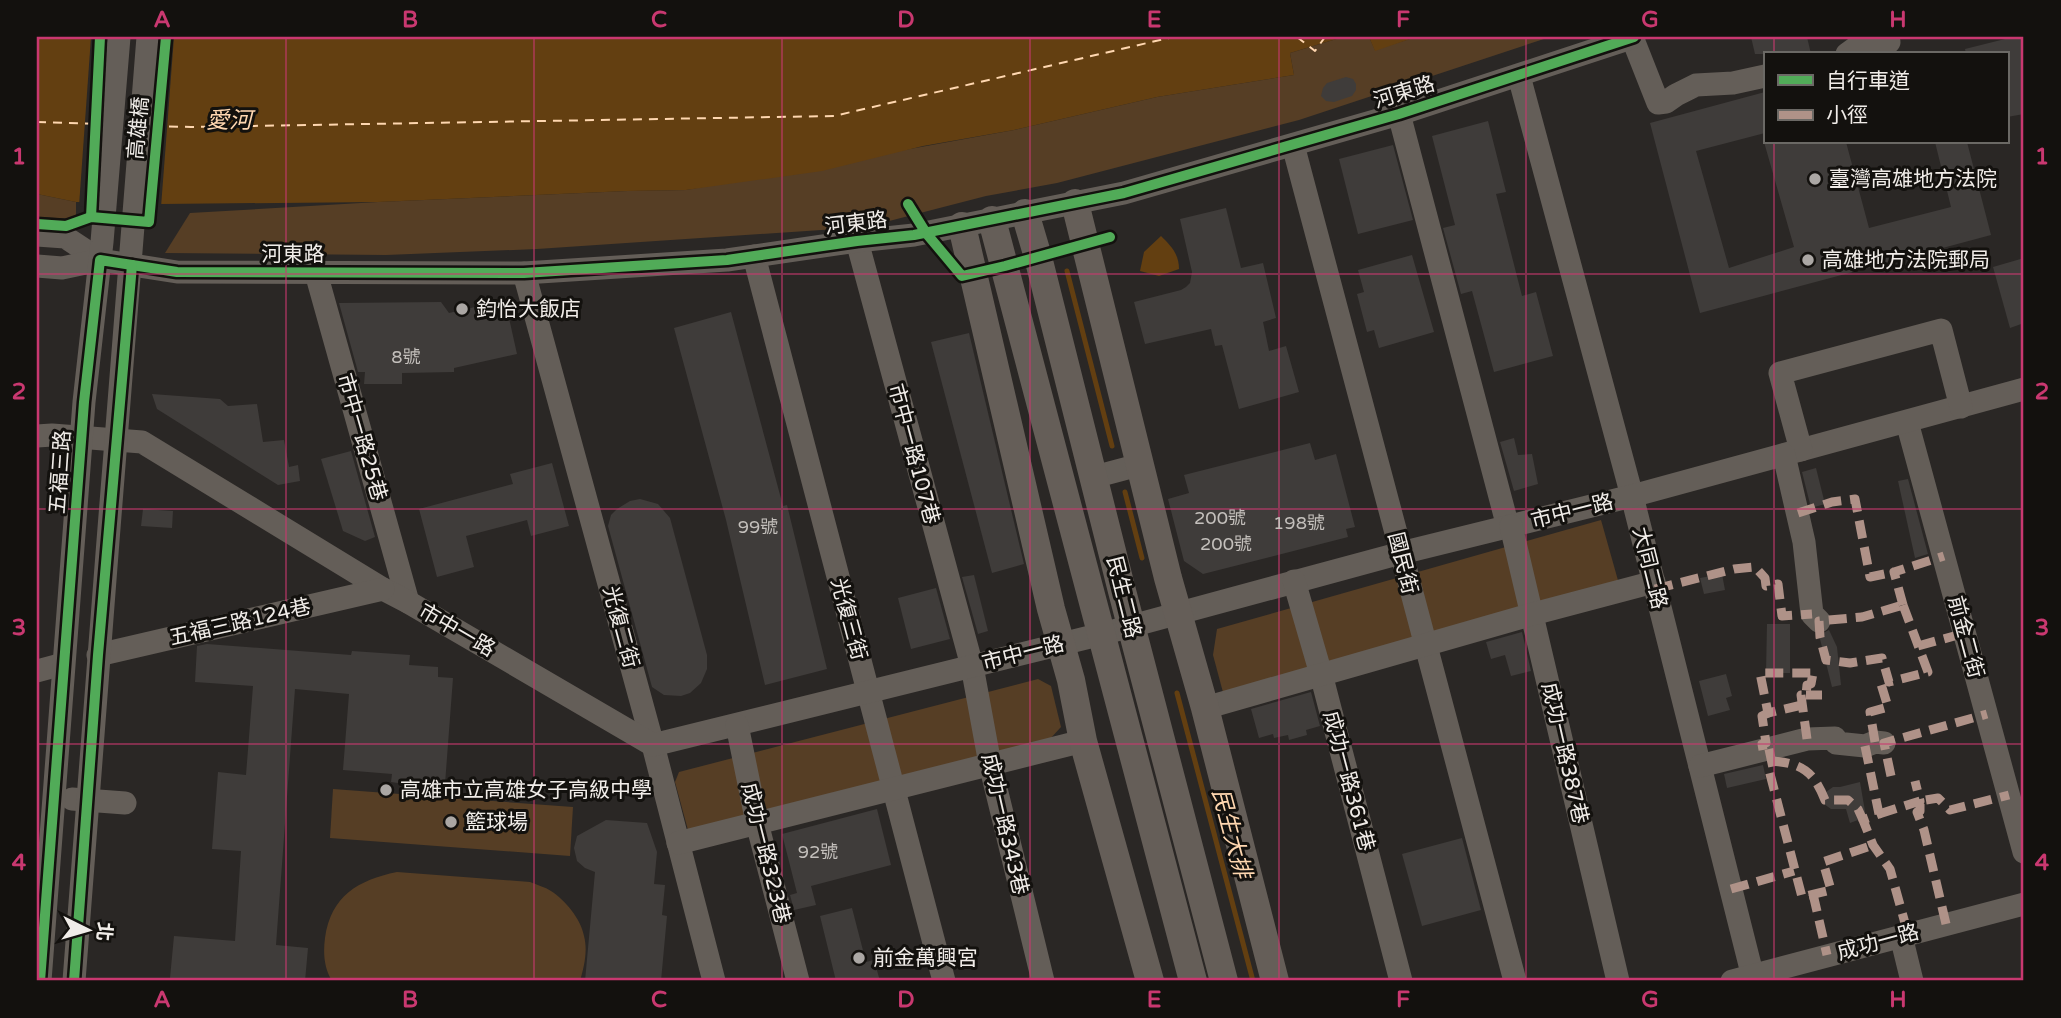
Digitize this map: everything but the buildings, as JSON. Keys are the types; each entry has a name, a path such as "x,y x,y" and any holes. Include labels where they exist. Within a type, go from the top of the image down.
{"main road":[{"path":"1075,203 1139,465 1275,981"},
{"name":"民生二路","path":"1025,213 1224,981"},
{"name":"民生二路","path":"992,220 1193,981"},
{"path":"962,226 1060,644 1071,680 1083,741 1150,981"}],"street":[{"name":"高雄橋","path":"104,204 119,37"},
{"name":"高雄橋","path":"132,265 148,37"},
{"name":"河東路","path":"100,260 177,272 524,272 727,260 914,235 1124,193 1399,114 1633,37"},
{"path":"1633,37 1658,103 1667,102 1676,94 1696,85 1733,83 1764,76"},
{"path":"1850,52 1858,46 1895,38"},
{"name":"大同二路","path":"1519,75 1654,582 1700,766 1746,979"},
{"name":"成功一路387巷","path":"1399,114 1510,526 1618,981"},
{"name":"國民街","path":"1293,145 1423,645 1515,981"},
{"name":"五福三路","path":"40,981 42,874 54,798 46,772 63,664 90,333 104,204"},
{"path":"37,235 65,237 100,260"},
{"name":"市中一路107巷","path":"857,241 972,666"},
{"name":"光復三街","path":"754,256 944,981"},
{"path":"37,266 62,268 100,260"},
{"path":"74,981 97,655 132,265"},
{"name":"光復二街","path":"524,272 653,745 714,981"},
{"name":"市中一路25巷","path":"316,274 408,601"},
{"path":"1819,621 1812,614 1793,452 1780,373 1941,330 1961,407"},
{"name":"市中一路","path":"37,436 142,442 383,589 408,601 653,745 1102,634 1401,553 1632,496 2024,389"},
{"name":"前金二街","path":"1907,422 2024,852"},
{"path":"1094,477 1139,465"},
{"name":"成功一路361巷","path":"1294,581 1402,981"},
{"path":"1205,708 1532,614 1654,582"},
{"name":"五福三路124巷","path":"97,655 383,589"},
{"path":"37,671 63,664"},
{"name":"成功一路343巷","path":"972,666 990,764 1043,981"},
{"name":"成功一路323巷","path":"737,725 757,823 798,981"},
{"path":"1700,766 1807,739 1835,738 1836,743 1865,746 1875,742 1884,743"},
{"path":"678,843 1083,741"},
{"path":"54,798 125,803"},
{"name":"成功一路","path":"1746,979 2024,904"},
{"path":"1901,936 1912,981"}],"shaded area":[{"path":"1343,37 1369,37 1375,50 1416,37 1550,37 1299,120 1057,183 986,196 866,227 537,249 386,255 165,253 190,213 378,202 686,190 1014,130 1157,97 1294,75 1290,53"},
{"path":"37,194 76,202 76,219 37,217"},
{"path":"1601,520 1619,584 1224,696 1213,655 1217,629"},
{"path":"1038,679 1051,686 1061,727 1049,740 688,830 675,782 679,772"},
{"name":"籃球場","path":"333,789 573,807 570,856 330,838"},
{"path":"397,872 530,882 549,890 567,905 582,930 586,953 580,981 332,981 326,966 324,949 333,911 349,892 359,885"}],"water":[{"name":"愛河","path":"37,37 1343,37 1290,53 1294,75 1157,97 1014,130 923,146 822,171 686,190 378,202 161,204 76,202 37,194"},
{"path":"1369,37 1416,37 1375,51"},
{"path":"1161,236 1176,255 1179,269 1159,276 1140,271 1144,252"}],"pier":[{"path":"91,37 174,37 161,207 79,206"}],"waterway":[{"name":"民生大排","path":"1067,271 1112,446"},
{"name":"民生大排","path":"1125,492 1142,558"},
{"name":"民生大排","path":"1177,693 1253,981"}],"ferry route":[{"path":"153,126 834,116 1173,37"},
{"path":"1297,37 1315,51 1325,37"},
{"path":"37,122 102,124"}],"marked path":[{"path":"1798,513 1832,502 1855,499 1870,577 1894,572"},
{"path":"1903,605 1894,572 1944,556"},
{"path":"1655,589 1734,569 1755,567 1765,578 1766,586 1778,584 1782,616 1812,614"},
{"path":"1903,605 1928,672 1889,682 1882,658 1850,663 1826,660 1819,621 1862,617 1903,605"},
{"path":"1918,646 1965,633"},
{"path":"1807,739 1801,695 1806,695 1807,685 1811,684 1813,673 1817,669"},
{"path":"1802,705 1768,713 1760,673 1813,673"},
{"path":"1875,742 1870,712 1888,707 1881,684 1889,682"},
{"path":"1806,695 1822,695"},
{"path":"1763,750 1762,744 1766,743 1762,716 1768,713"},
{"path":"1891,776 1884,743 1987,714"},
{"path":"1865,746 1879,814 1863,820 1873,845 1890,869 1908,934"},
{"path":"1769,749 1773,768 1769,770 1802,897 1831,890 1823,862 1873,845"},
{"path":"1771,761 1791,764 1806,771 1816,782 1825,800 1848,800 1858,809 1863,820"},
{"path":"1879,814 1920,801 1915,781"},
{"path":"1946,924 1924,830 1917,812 1920,811 1920,801 1938,798 1950,810 2009,795"},
{"path":"1731,889 1794,871"},
{"path":"1813,894 1827,955"}],"cycle path":[{"path":"91,217 100,37"},
{"path":"37,224 66,226 91,217 149,222 166,37"},
{"path":"40,981 84,402 100,260 177,272 524,273 727,260 914,235 1124,193 1399,114 1634,37"},
{"path":"908,204 926,233 962,276 1110,237"},
{"path":"74,981 98,655 132,265"}],"place":[{"name":"臺灣高雄地方法院","path":"1815,179"},
{"name":"高雄地方法院郵局","path":"1808,260"},
{"name":"鈞怡大飯店","path":"462,309"},
{"name":"高雄市立高雄女子高級中學","path":"386,790"},
{"name":"籃球場","path":"451,822"},
{"name":"前金萬興宮","path":"859,958"}]}
